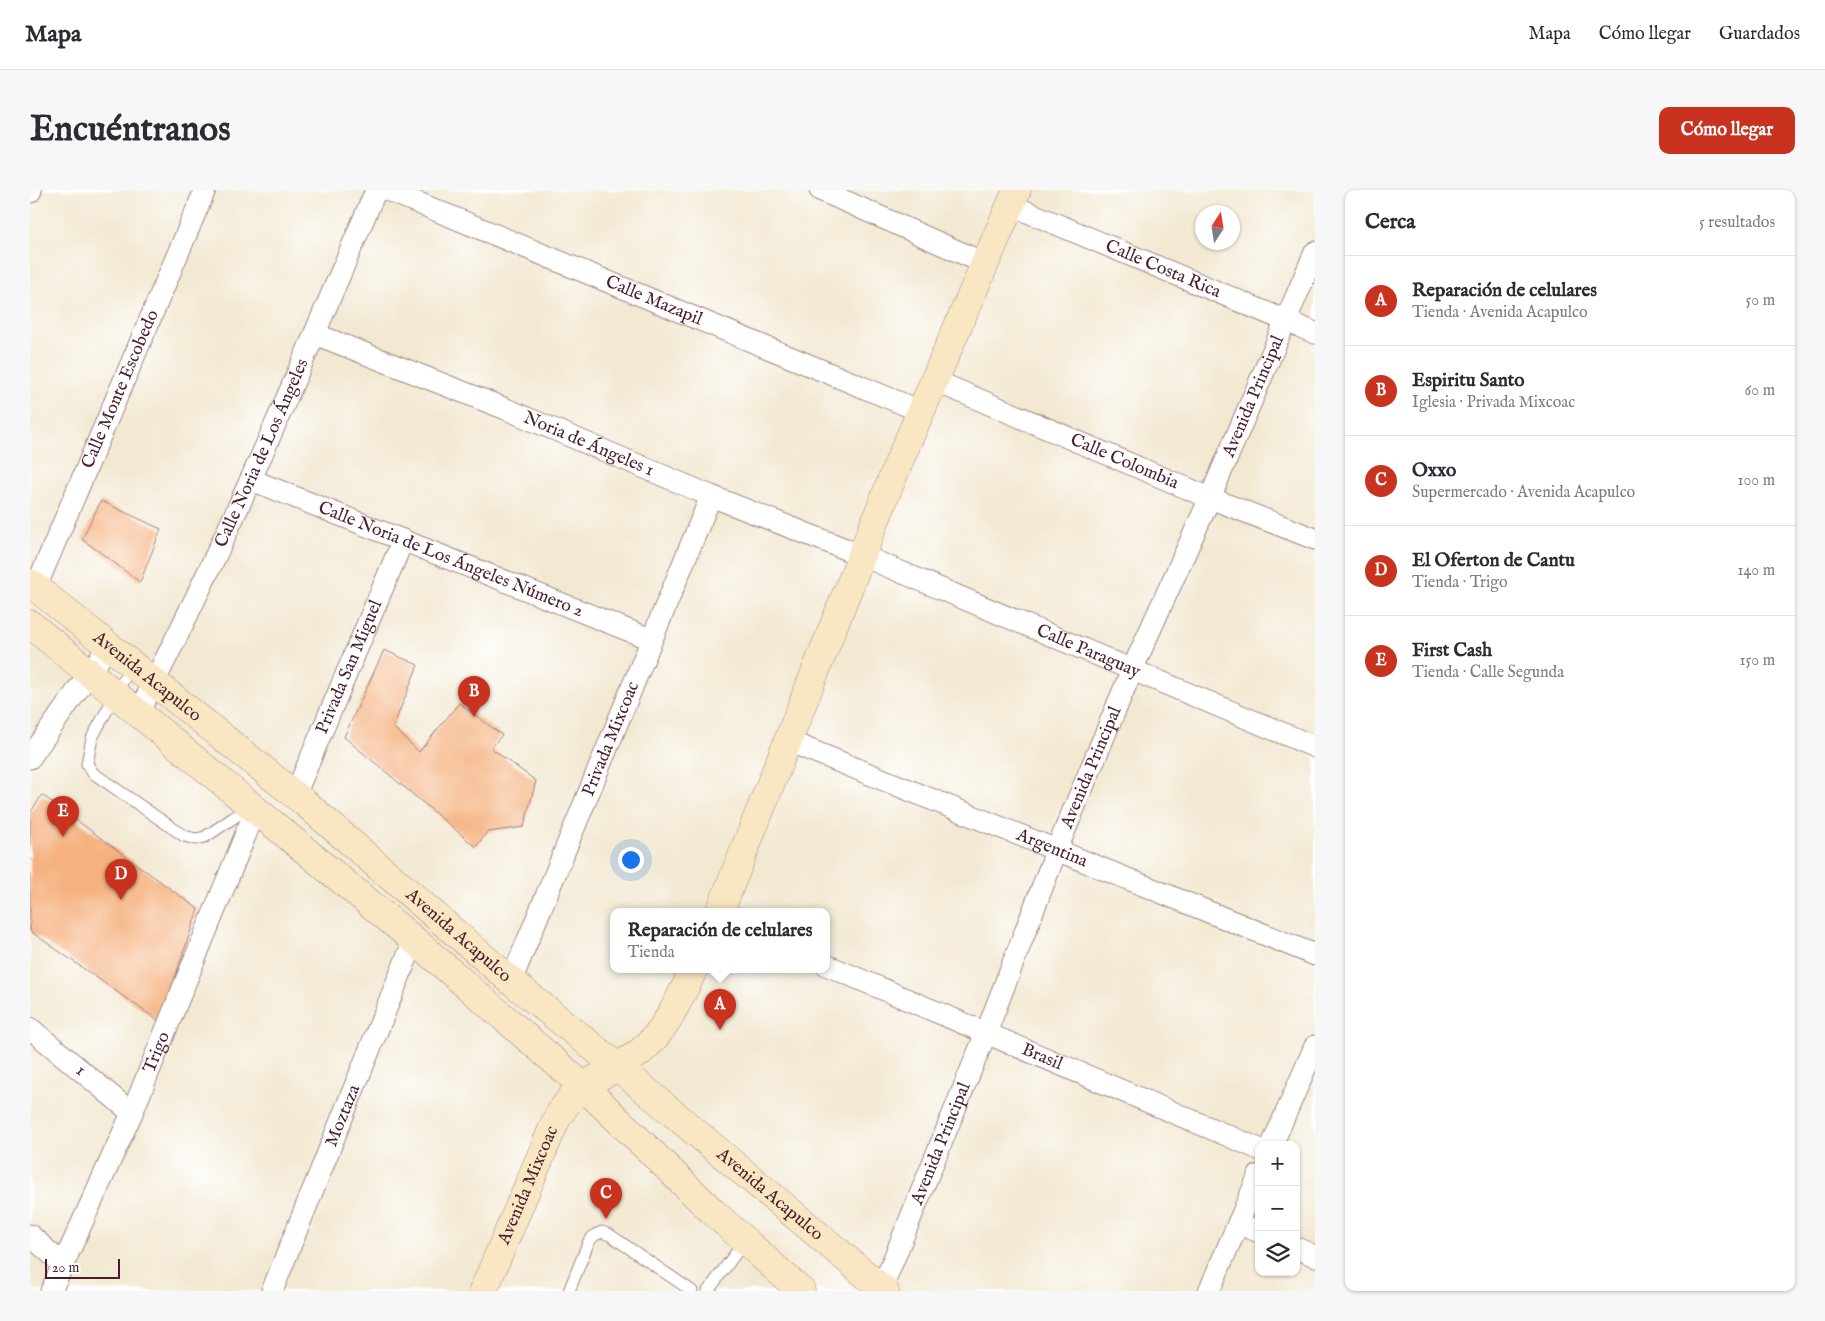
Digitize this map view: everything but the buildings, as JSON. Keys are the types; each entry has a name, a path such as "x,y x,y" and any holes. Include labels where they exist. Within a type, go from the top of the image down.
{"main road":[{"path":"721,908 920,411 1014,197"},
{"name":"Avenida Acapulco","path":"33,585 294,795 511,981 619,1068 883,1290"},
{"name":"Avenida Acapulco","path":"30,624 414,940 583,1086 744,1242 801,1291"},
{"path":"583,1086 619,1068 641,1051 660,1031 674,1009 692,973"},
{"name":"Avenida Mixcoac","path":"483,1291 557,1118 570,1099 583,1086"}],"street":[{"name":"Calle Monte Escobedo","path":"33,585 205,190"},
{"name":"Calle Noria de Los Ángeles","path":"138,713 202,589 252,480 376,190"},
{"name":"Calle Mazapil","path":"387,190 920,411"},
{"path":"820,190 984,263"},
{"name":"Calle Costa Rica","path":"1014,197 1315,333"},
{"name":"Avenida Principal","path":"883,1290 1057,849 1132,670 1210,498 1315,252"},
{"name":"Noria de Ángeles 1","path":"314,334 506,410 711,496 863,556"},
{"name":"Calle Colombia","path":"933,380 1210,498 1315,539"},
{"name":"Calle Noria de Los Ángeles Número 2","path":"252,480 650,639"},
{"name":"Privada Mixcoac","path":"511,981 650,639 711,496"},
{"name":"Privada San Miguel","path":"294,795 403,540"},
{"name":"Calle Paraguay","path":"863,556 1315,747"},
{"path":"30,758 109,645"},
{"name":"Argentina","path":"788,741 1315,955"},
{"name":"Trigo","path":"51,1291 62,1263 132,1113 197,959 254,808"},
{"name":"Moztaza","path":"272,1291 414,940"},
{"name":"Brasil","path":"830,967 1255,1147"},
{"name":"1","path":"30,1028 132,1113"},
{"path":"1274,1141 1307,1086 1315,1046"},
{"path":"1209,1291 1255,1184"},
{"path":"1238,1223 1257,1231"},
{"path":"30,1235 62,1263"},
{"path":"1300,1250 1315,1256"}],"lane":[{"path":"132,664 114,694 92,738 87,764 93,774 184,836 196,839 205,837 254,808"},
{"path":"569,1291 589,1241 595,1235 602,1232 610,1235 692,1291"},
{"path":"708,1291 744,1242"}],"place":[{"name":"Espiritu Santo","path":"474,717"},
{"name":"First Cash","path":"63,837"},
{"name":"El Oferton de Cantu","path":"121,900"},
{"name":"Reparación de celulares","path":"720,1030"},
{"name":"Oxxo","path":"606,1219"}]}
